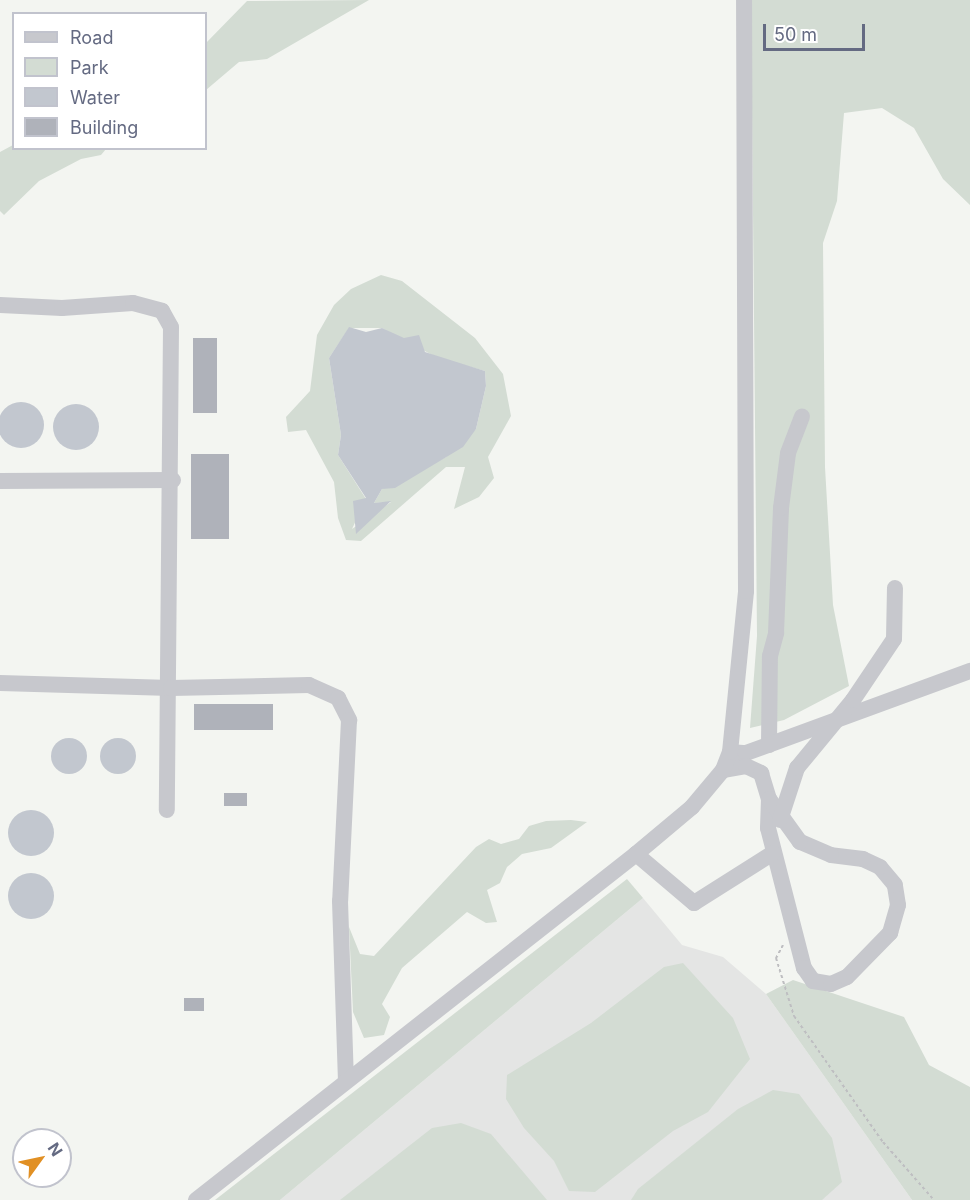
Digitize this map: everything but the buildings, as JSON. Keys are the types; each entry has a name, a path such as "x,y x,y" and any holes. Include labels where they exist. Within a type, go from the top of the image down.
{"street":[{"path":"196,1200 346,1078 636,854 692,807 723,770 730,752 746,591 744,0"},
{"path":"0,305 62,308 133,303 162,311 171,327 174,347 173,480 167,810"},
{"path":"769,746 770,656 776,633 781,508 788,453 802,417"},
{"path":"0,481 173,480"},
{"path":"780,820 797,768 894,639 895,588"},
{"path":"730,752 746,753 769,746 970,671"},
{"path":"0,682 171,688 309,686 338,698 349,720 340,901 346,1078"},
{"path":"723,770 746,766 761,773 769,798 780,820 800,842 880,867 895,885 898,905 890,933 846,977 831,984 813,981 804,968 773,853 769,798"},
{"path":"636,854 694,903 773,853"}],"path":[{"path":"792,927 776,958 794,1016 884,1142 934,1200"}],"shaded area":[{"path":"643,898 682,945 723,957 766,994 912,1200 280,1200"}],"green space":[{"path":"369,0 267,59 239,62 207,89 207,42 247,1"},
{"path":"751,0 970,0 970,205 943,179 914,128 882,108 844,113 837,201 823,243 825,467 833,605 849,686 784,720 750,728 757,636"},
{"path":"12,146 12,150 105,150 101,155 81,159 39,181 4,215 0,211 0,152"},
{"path":"381,275 402,281 475,338 503,374 511,416 488,457 494,478 479,497 454,509 465,467 446,467 361,541 346,540 338,518 334,482 306,430 288,432 286,417 310,391 317,335 334,305 351,289","holes":["349,328 382,328 436,357 485,371 486,386 476,429 446,457 382,489 374,503 391,502 352,529 366,499 338,455 341,435 329,358"]},
{"path":"546,821 587,822 551,848 522,854 507,867 500,883 487,890 497,922 486,923 467,912 402,968 382,1004 390,1017 384,1035 364,1038 353,1012 349,927 360,954 374,956 476,847 489,839 501,844 519,839 529,826"},
{"path":"627,879 643,898 280,1200 215,1200"},
{"path":"683,963 733,1018 750,1059 708,1112 673,1131 595,1192 569,1191 554,1161 524,1128 506,1099 507,1075 591,1023 664,967"},
{"path":"793,980 904,1017 929,1065 970,1087 970,1200 912,1200 766,994"},
{"path":"773,1090 799,1094 832,1138 842,1182 822,1200 631,1200 638,1189 738,1109"},
{"path":"461,1123 491,1134 547,1200 340,1200 432,1128"}],"water":[{"path":"349,327 366,332 382,328 404,338 419,335 425,352 485,371 486,386 476,429 463,447 395,488 382,489 374,503 391,501 356,534 353,501 366,498 338,455 341,435 329,358"},
{"path":"21,402 30,404 42,416 44,425 42,434 30,446 21,448 12,446 0,434 0,416 12,404"},
{"path":"76,404 85,405 93,410 98,418 98,436 93,444 85,449 76,450 67,449 59,444 54,436 53,427 54,418 59,410 67,405"},
{"path":"69,738 82,743 87,756 82,769 69,774 56,769 51,756 56,743"},
{"path":"118,738 131,743 136,756 131,769 118,774 105,769 100,756 105,743"},
{"path":"31,810 40,811 48,816 53,824 53,842 48,850 40,855 31,856 22,855 14,850 9,842 8,833 9,824 14,816 22,811"},
{"path":"31,873 40,874 48,879 53,887 53,905 48,913 40,918 31,919 22,918 14,913 9,905 8,896 9,887 14,879 22,874"}]}
